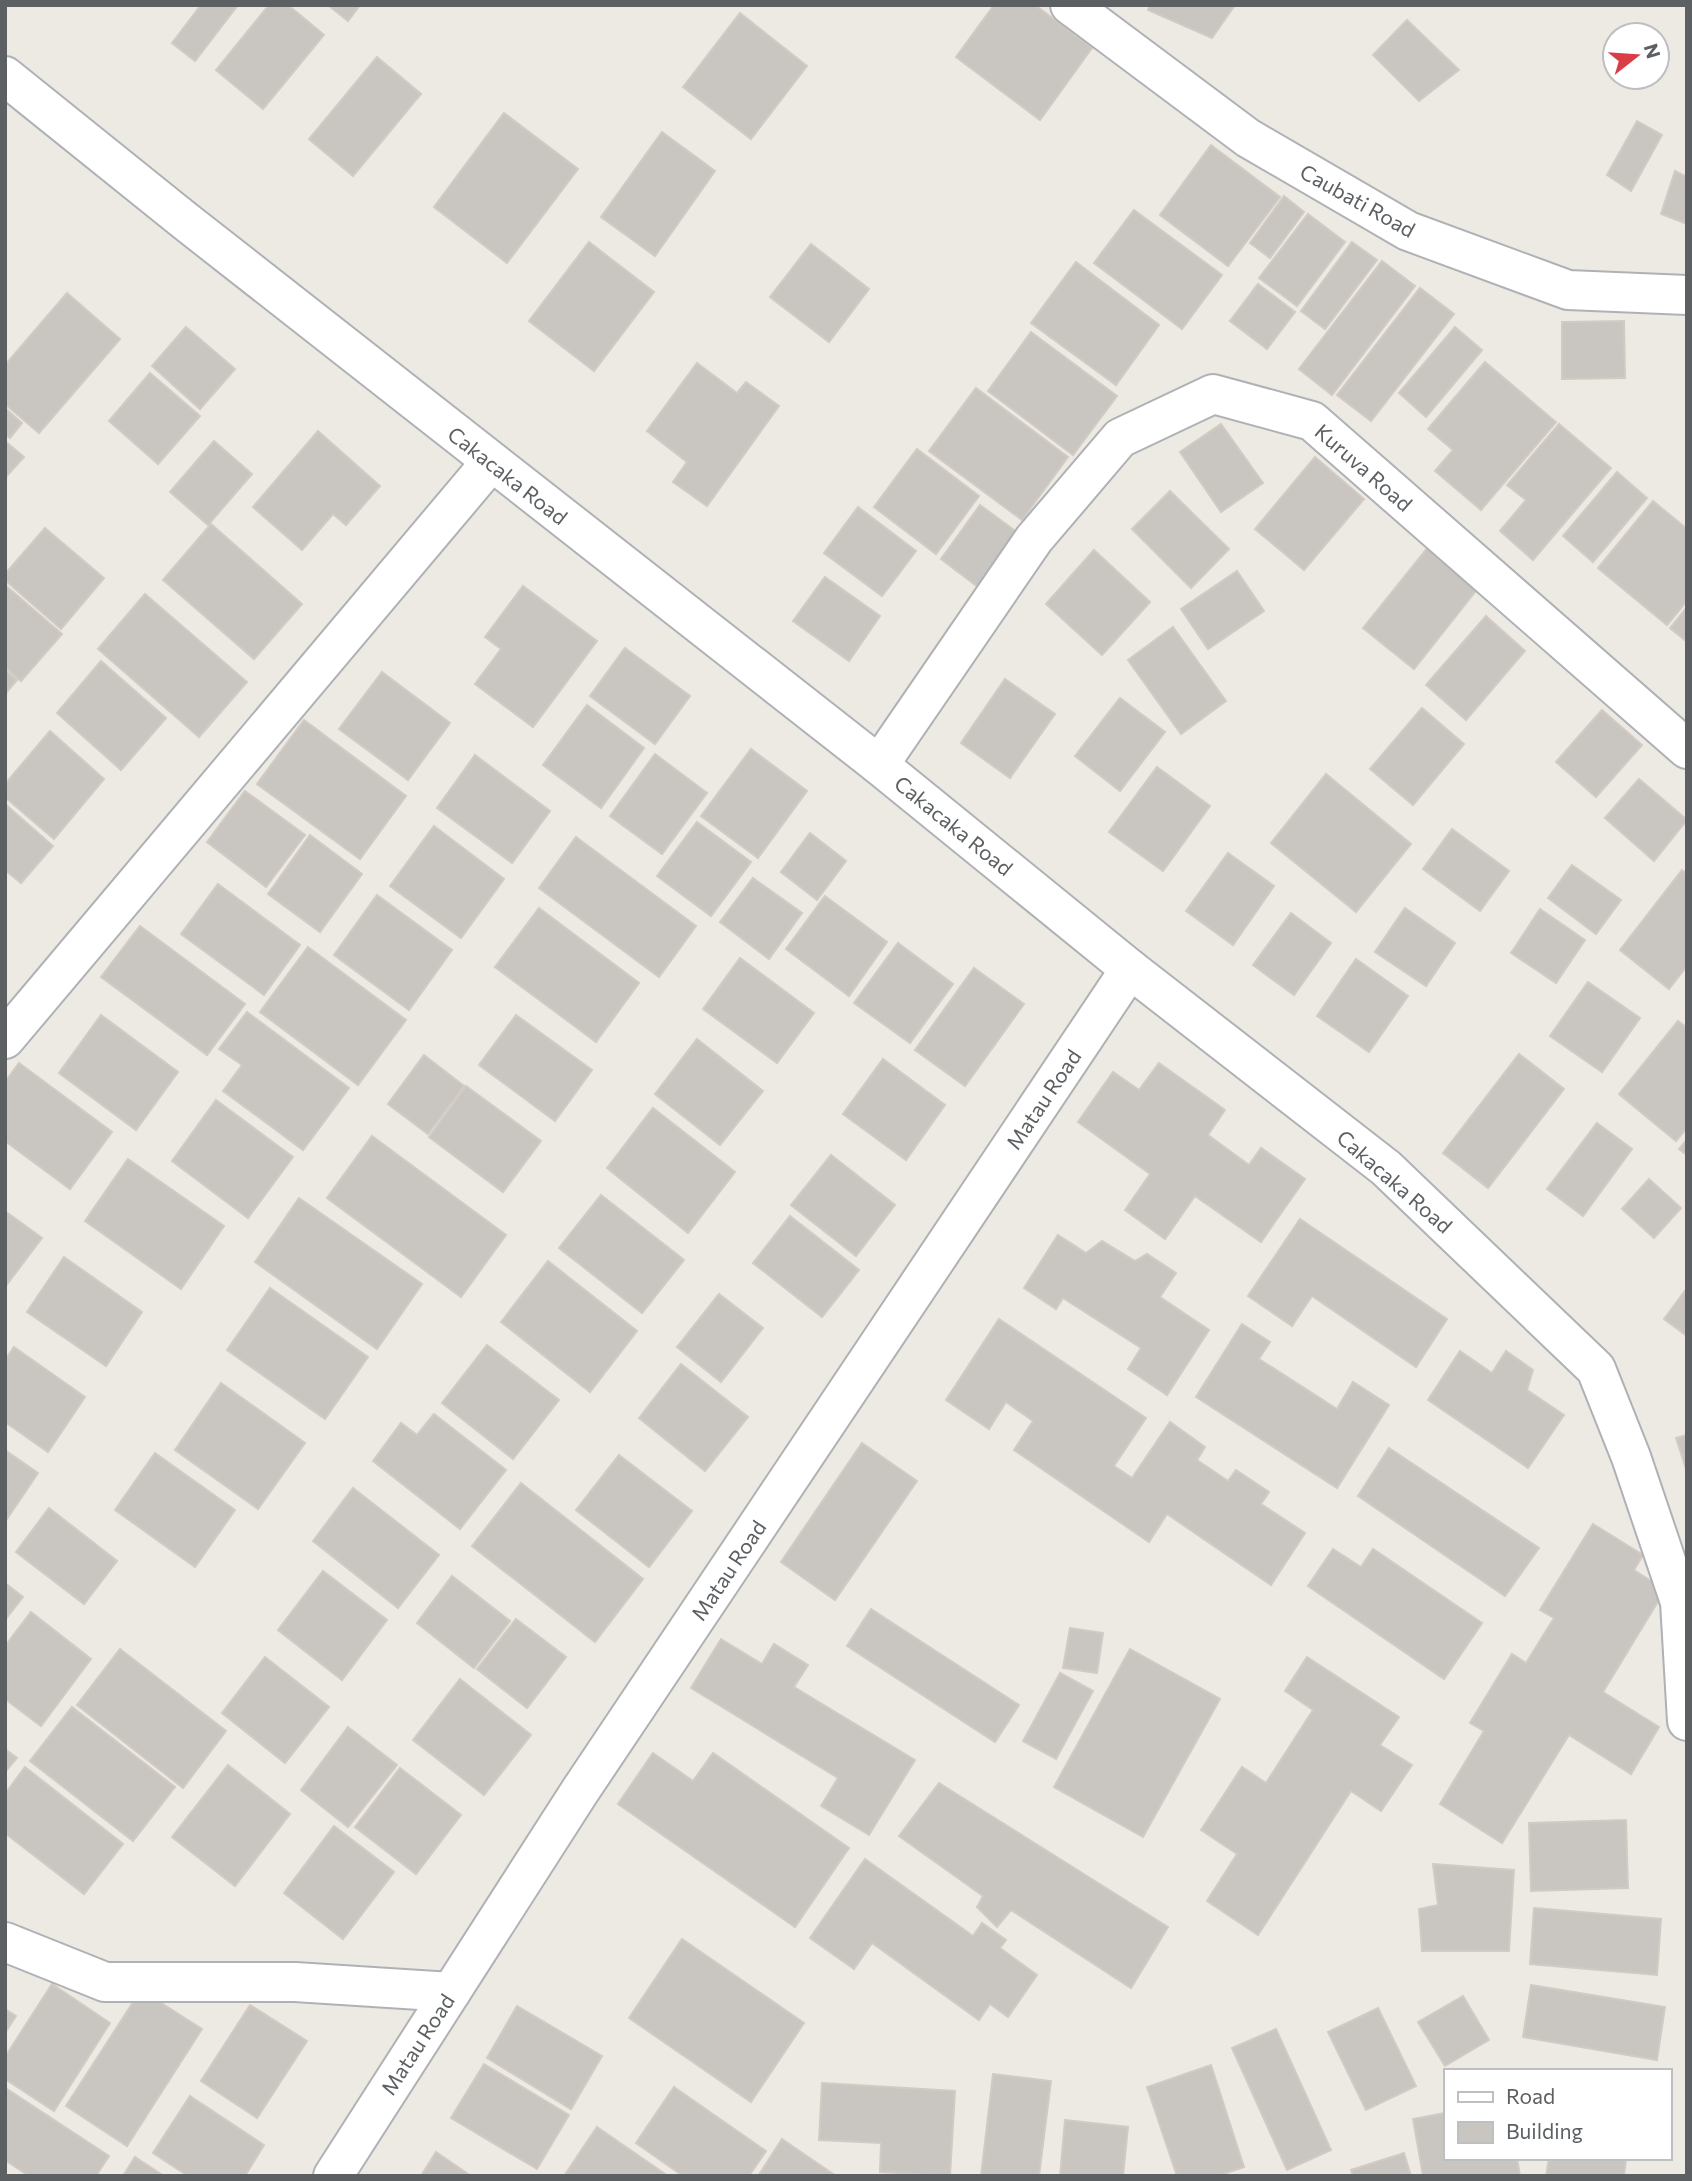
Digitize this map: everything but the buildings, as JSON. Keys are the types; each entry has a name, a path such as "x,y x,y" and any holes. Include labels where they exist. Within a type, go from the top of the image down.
{"street":[{"name":"Caubati Road","path":"1070,5 1248,138 1408,231 1568,290 1687,295"},
{"name":"Cakacaka Road","path":"5,75 184,220 879,765 1130,969 1387,1168 1596,1369 1631,1457 1680,1602 1687,1721"},
{"name":"Kuruva Road","path":"879,765 1034,539 1120,438 1213,394 1312,421 1687,749"},
{"path":"5,1039 491,462"},
{"name":"Matau Road","path":"333,2176 580,1791 1130,969"},
{"path":"5,1942 105,1982 295,1982 451,1992"}]}
